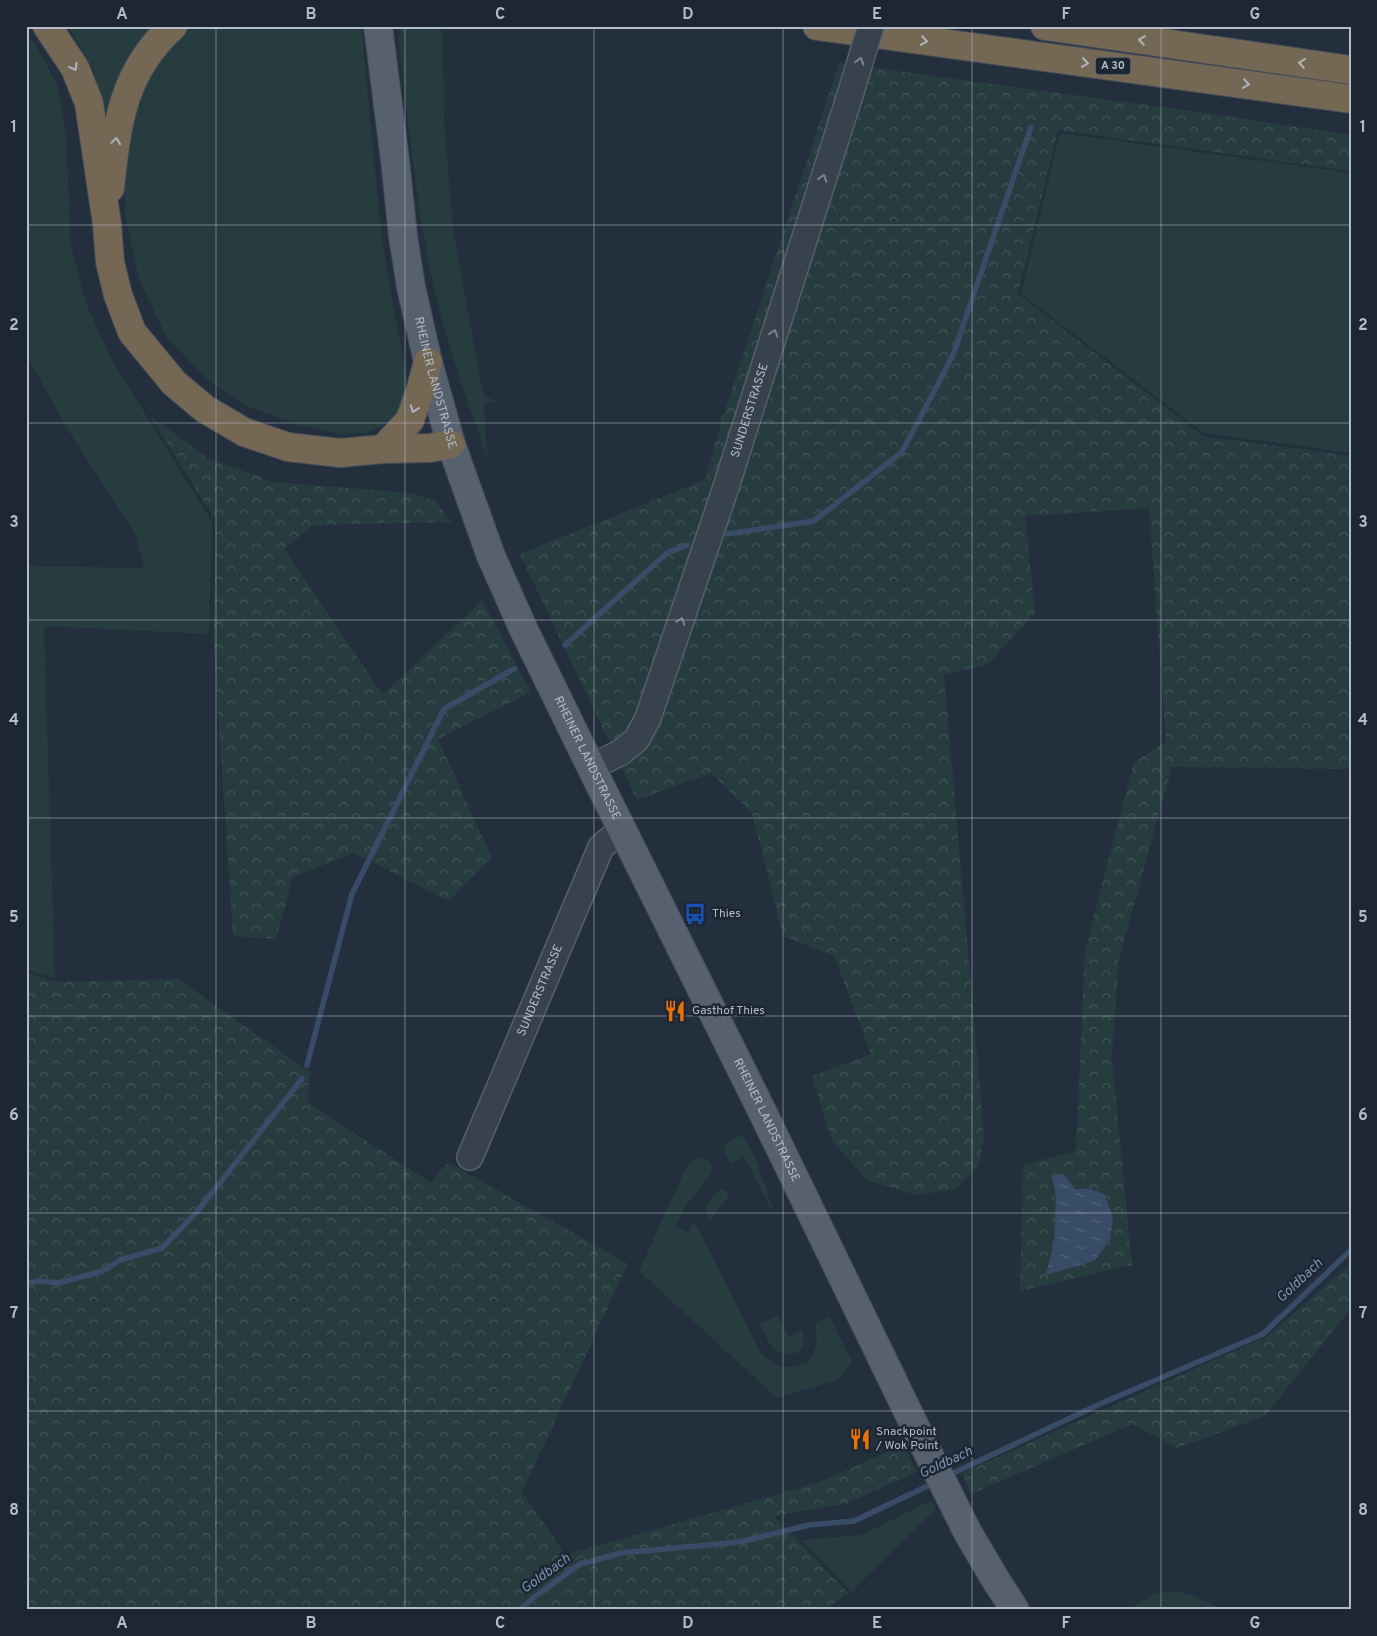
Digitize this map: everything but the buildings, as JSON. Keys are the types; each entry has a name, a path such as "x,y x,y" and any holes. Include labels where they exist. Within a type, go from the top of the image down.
{"highway":[{"path":"47,26 75,68 89,102 110,262 118,295 132,332 174,383 206,409 244,432 288,447 340,453 383,449 430,448 451,444"},
{"path":"106,224 116,137 122,109 134,76 159,39 173,26"},
{"name":"A 30","path":"818,26 1351,99"},
{"path":"1045,26 1351,70"},
{"path":"383,449 410,420 428,362"}],"main road":[{"name":"RHEINER LANDSTRASSE","path":"378,30 411,287 428,362 451,444 496,570 925,1447 968,1533 1013,1607"}],"street":[{"name":"SUNDERSTRASSE","path":"591,767 620,753 637,739 648,718 726,487 871,26"},
{"name":"SUNDERSTRASSE","path":"470,1157 601,847 622,830"}],"green space":[{"path":"68,26 152,26 134,49 117,83 108,117 92,67"},
{"path":"192,26 361,26 381,229 407,378 406,396 398,412 383,426 364,433 340,434 299,425 249,407 209,381 167,338 139,280 125,215 124,162 136,94 158,58"},
{"path":"399,26 434,26 443,32 444,120 453,228 483,395 497,402 484,402 487,456 464,392 435,291 421,219 411,146 398,36 401,36"},
{"path":"26,35 36,45 58,87 66,135 71,246 86,303 112,360 212,522 209,634 44,626 55,978 26,970 26,566 144,568 136,536 65,425 26,354"},
{"path":"839,63 1351,135 1351,171 1058,130 1018,294 1203,436 1351,456 1351,769 1172,767 1119,959 1112,1057 1132,1265 1020,1291 1023,1165 1076,1151 1085,950 1134,762 1166,742 1149,508 1025,516 1035,613 987,665 944,674 984,1137 979,1165 956,1189 916,1195 867,1180 832,1141 812,1076 871,1054 834,956 783,936 752,813 711,773 637,800 520,554 705,480 722,420 719,418 724,413"},
{"path":"1060,133 1351,173 1351,453 1204,433 1021,294"},
{"path":"149,415 208,458 274,482 409,493 435,501 452,522 313,525 284,549 383,695 482,600 531,692 438,739 492,858 448,901 354,853 293,877 276,939 233,936 213,635 216,521"},
{"path":"26,973 56,982 178,979 310,1072 307,1102 431,1183 449,1163 628,1264 522,1492 566,1555 820,1482 903,1445 917,1472 845,1504 774,1516 848,1593 825,1610 26,1610"},
{"path":"740,1135 751,1148 756,1159 774,1215 744,1156 730,1164 724,1149 725,1144"},
{"path":"701,1157 709,1160 712,1166 711,1173 685,1207 676,1226 689,1232 694,1221 761,1353 778,1365 794,1367 808,1363 817,1345 815,1323 829,1316 852,1362 837,1380 777,1398 639,1271 683,1174 691,1162"},
{"path":"720,1189 725,1189 729,1196 710,1221 707,1211 708,1203"},
{"path":"1351,1264 1351,1308 1265,1416 1177,1448 1132,1424 971,1494 962,1473 1266,1337"},
{"path":"777,1316 789,1337 802,1330 804,1342 799,1352 783,1354 774,1349 770,1344 760,1324"},
{"path":"932,1500 936,1509 851,1592 801,1540 862,1535"},
{"path":"1174,1591 1195,1596 1223,1610 1127,1610 1154,1594"}],"water":[{"path":"1064,1174 1075,1189 1090,1189 1104,1194 1113,1217 1110,1240 1094,1261 1046,1275 1054,1241 1056,1196 1052,1176"}],"waterway":[{"path":"727,534 814,521 902,452 953,355 1031,127"},
{"path":"565,645 667,553 687,545"},
{"path":"307,1065 352,894 444,709 514,669"},
{"path":"26,1283 40,1281 58,1283 103,1271 120,1260 162,1248 196,1213 302,1079"},
{"name":"Goldbach","path":"947,1476 1100,1404 1263,1334 1351,1250"},
{"name":"Goldbach","path":"519,1610 580,1564 621,1553 740,1542 809,1525 854,1521 934,1483"}],"place":[{"name":"Thies","path":"695,914"},
{"name":"Gasthof Thies","path":"675,1011"},
{"name":"Snackpoint / Wok Point","path":"860,1439"}]}
